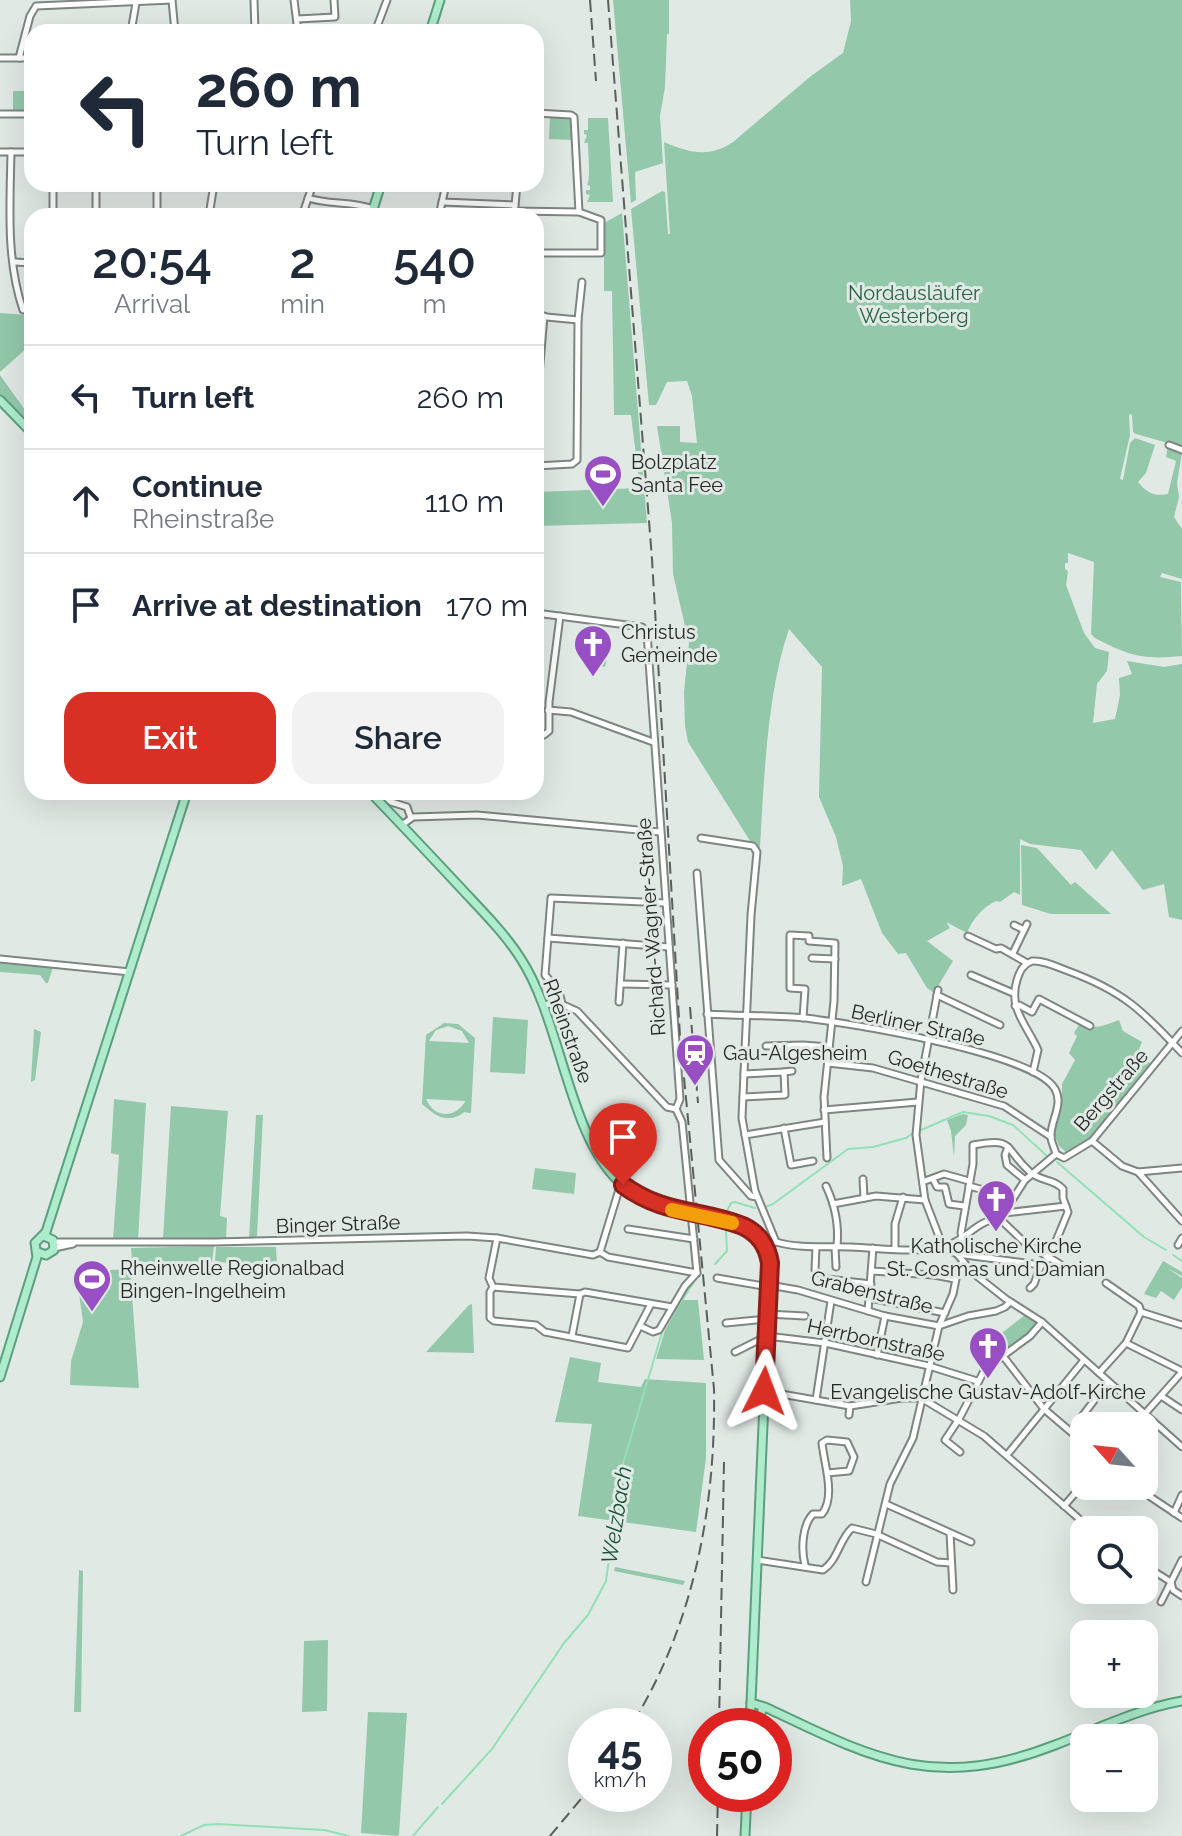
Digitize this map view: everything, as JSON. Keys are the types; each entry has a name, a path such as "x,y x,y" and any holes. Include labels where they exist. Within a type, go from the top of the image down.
{"main road":[{"path":"432,24 440,0"},
{"path":"0,400 24,425"},
{"path":"0,407 24,432"},
{"path":"40,1254 50,1254 56,1200 184,800"},
{"name":"Rheinstraße","path":"378,800 508,940 529,972 545,1008 591,1141 602,1161 624,1186 651,1202 743,1226 766,1247"},
{"path":"0,1377 40,1254 36,1241 51,1241"},
{"path":"751,1708 770,1263 766,1247"},
{"path":"792,1720 870,1755 913,1765 954,1768 1016,1759 1134,1713 1182,1701"},
{"path":"751,1703 755,1708"},
{"path":"751,1703 764,1708"},
{"path":"745,1836 746,1812"}],"street":[{"path":"28,24 36,6 172,0 174,24"},
{"path":"254,0 255,24"},
{"path":"294,0 297,24"},
{"path":"297,19 335,17 334,0"},
{"path":"378,24 387,0"},
{"path":"132,24 136,3"},
{"path":"19,58 24,39"},
{"path":"0,58 24,58"},
{"path":"0,114 24,114"},
{"path":"544,114 573,116 579,212"},
{"path":"0,152 24,152"},
{"path":"11,152 14,285 23,310"},
{"path":"305,208 310,192"},
{"path":"441,208 444,192"},
{"path":"308,198 367,208"},
{"path":"442,202 490,208"},
{"path":"544,211 579,212 601,220 602,250 597,254 544,253"},
{"path":"15,262 24,263"},
{"path":"544,465 574,463 577,460 578,320 582,282"},
{"path":"544,316 578,320"},
{"path":"1169,445 1182,450"},
{"path":"544,614 560,616 547,733 544,735"},
{"name":"Richard-Wagner-Straße","path":"560,616 645,630 680,1099 676,1109 682,1122 697,1273"},
{"path":"548,710 571,712 653,742"},
{"path":"389,800 406,806 411,818"},
{"path":"402,825 411,818 477,815 660,832"},
{"path":"701,838 753,846 757,852 743,1097 745,1135 757,1197 776,1242"},
{"path":"697,873 719,1160 751,1196 757,1197"},
{"path":"562,1004 559,991 545,975 551,898 666,903"},
{"path":"1013,953 1026,927 1014,925"},
{"path":"803,1018 805,989 790,988 790,935 809,936 809,941 835,943 834,1001 824,1110 827,1158"},
{"path":"968,936 1013,953 1027,963 1039,961 1107,986 1130,1000 1182,1053"},
{"path":"548,938 669,947"},
{"path":"619,1002 623,943"},
{"path":"812,958 835,959"},
{"path":"0,959 130,972"},
{"path":"1002,1216 1025,1180 1056,1154 1051,1137 1057,1095 1050,1082 1033,1072 1038,1050 1015,1006 1013,993 1018,976 1027,963"},
{"path":"971,975 1013,993"},
{"path":"621,984 672,985"},
{"path":"1000,1025 938,992 918,1102 916,1135 925,1181 925,1200 943,1247 957,1254 1041,1265"},
{"path":"1015,1006 1032,1012 1039,999 1090,1026"},
{"path":"545,1008 562,1004 577,1011 667,1107 676,1109"},
{"name":"Berliner Straße","path":"707,1014 803,1018 951,1044 1033,1072"},
{"name":"Bergstraße","path":"1056,1154 1064,1158 1092,1141 1182,1031"},
{"path":"766,1046 829,1047"},
{"name":"Goethestraße","path":"828,1063 873,1068 1004,1106 1051,1137"},
{"path":"744,1074 792,1071"},
{"path":"743,1097 785,1095 784,1072"},
{"path":"824,1110 918,1102"},
{"path":"745,1135 825,1122"},
{"path":"784,1128 791,1165 813,1161"},
{"path":"963,1240 961,1233 973,1164 973,1145 995,1141 1009,1146 1031,1174 1063,1189 1068,1212 1049,1258 1041,1265 1030,1288"},
{"path":"1092,1141 1122,1166 1138,1172 1182,1168"},
{"path":"1009,1146 1005,1155 1007,1165 1025,1180"},
{"path":"1138,1172 1182,1220"},
{"path":"925,1181 944,1174 1013,1198"},
{"path":"863,1179 864,1198"},
{"path":"933,1179 937,1187 945,1187 949,1204 964,1206"},
{"path":"600,1252 615,1200 624,1186"},
{"path":"826,1186 838,1232 836,1267"},
{"path":"895,1249 895,1224 903,1197"},
{"path":"833,1204 864,1198 925,1200"},
{"path":"766,1247 776,1242 816,1247 943,1247 963,1240 978,1224 991,1219 1066,1206"},
{"path":"1002,1216 1025,1243 1060,1264"},
{"path":"628,1229 694,1239"},
{"path":"766,1247 774,1233"},
{"name":"Binger Straße","path":"51,1241 74,1244 462,1236 497,1238 593,1255 600,1252 608,1257 697,1273"},
{"path":"493,1287 489,1278 497,1238"},
{"path":"1178,1245 1182,1238"},
{"path":"816,1247 815,1270 827,1279 871,1284"},
{"path":"868,1311 873,1248"},
{"path":"957,1254 985,1284 1042,1322 1143,1412"},
{"path":"866,1582 890,1484 913,1438 939,1326 963,1261"},
{"path":"872,1271 934,1275 955,1280"},
{"path":"640,1326 653,1332 659,1330 691,1277 697,1273"},
{"name":"Grabenstraße","path":"717,1278 798,1290 885,1316 939,1326 996,1311 1010,1302"},
{"path":"1099,1373 1126,1343 1141,1312 1139,1306 1106,1283"},
{"path":"493,1287 585,1292 672,1307"},
{"path":"493,1287 490,1292 490,1318 494,1321 536,1325 545,1332 628,1348 651,1304"},
{"path":"572,1336 580,1294"},
{"path":"870,1298 945,1313"},
{"path":"816,1400 831,1301"},
{"path":"1141,1312 1182,1325"},
{"path":"726,1323 767,1316 805,1316"},
{"path":"877,1355 885,1316"},
{"path":"960,1452 945,1440 977,1381 985,1369 1030,1336 1042,1322"},
{"path":"735,1352 767,1336"},
{"name":"Herrbornstraße","path":"767,1336 825,1343 929,1366 977,1381"},
{"path":"1126,1343 1182,1371 1147,1412"},
{"path":"1003,1356 1044,1409 1070,1430"},
{"path":"1007,1455 1084,1360"},
{"path":"1085,1412 1108,1382"},
{"path":"764,1391 850,1406 921,1398 959,1419 1007,1455 1076,1516"},
{"path":"1161,1396 1182,1410"},
{"path":"849,1415 850,1406"},
{"path":"1158,1426 1182,1447"},
{"path":"805,1565 803,1547 809,1518 813,1514 822,1514 826,1509 827,1473 822,1442 847,1442 854,1457 849,1471 843,1474 827,1473"},
{"path":"1174,1513 1181,1498"},
{"path":"1064,1506 1070,1499"},
{"path":"1155,1500 1182,1518"},
{"path":"886,1504 971,1542"},
{"path":"757,1560 805,1565 820,1570 829,1566 842,1539 852,1528 876,1534 937,1562 951,1563"},
{"path":"950,1533 953,1590"},
{"path":"1161,1602 1182,1560"},
{"path":"1158,1574 1171,1582 1173,1590 1182,1596"}],"green space":[{"path":"613,0 669,0 665,87 660,116 663,163 635,172 636,200 631,203"},
{"name":"Nordausläufer Westerberg","path":"850,0 1182,0 1182,447 1136,434 1133,432 1132,415 1129,414 1130,435 1120,479 1123,480 1130,443 1135,438 1155,445 1146,473 1138,482 1151,493 1168,494 1176,461 1166,457 1168,446 1182,452 1177,483 1179,497 1174,517 1182,529 1182,579 1162,573 1160,577 1181,582 1182,656 1137,655 1095,638 1091,634 1094,562 1068,553 1065,569 1068,571 1066,585 1084,633 1095,648 1109,652 1107,671 1097,684 1093,723 1115,719 1120,695 1119,678 1132,674 1127,661 1164,667 1182,664 1182,920 1169,917 1164,884 1143,890 1112,850 1096,870 1081,850 1030,844 1020,839 1020,895 1014,892 987,907 967,933 946,922 950,928 927,941 953,961 934,993 927,988 906,953 898,954 882,933 861,879 842,886 843,866 836,837 819,797 822,667 789,629 771,708 760,847 757,852 688,742 684,692 689,643 673,574 672,523 657,426 680,426 680,442 697,443 692,396 687,381 667,382 656,405 649,405 631,209 665,192 670,234 664,142 682,149 707,152 733,142 843,53 851,21"},
{"path":"13,91 24,91 24,110 13,110"},
{"path":"550,116 571,118 573,140 549,139"},
{"path":"588,118 608,118 613,202 587,202 590,195 586,194 586,190 590,190 590,186 587,185 588,143 584,143 587,135 584,130 588,130"},
{"path":"622,213 647,523 544,526 544,492 640,488 631,415 614,415 612,291 604,291 604,223"},
{"path":"0,313 24,315 24,351 0,372"},
{"path":"0,375 24,409 24,420 0,396"},
{"path":"583,648 609,650 605,667 581,662"},
{"path":"1021,845 1037,848 1071,885 1075,882 1111,914 1051,914 1022,905"},
{"path":"0,961 53,967 46,983 40,975 0,972"},
{"path":"493,1017 528,1020 525,1074 490,1072"},
{"path":"1119,1020 1123,1031 1142,1042 1138,1052 1150,1063 1089,1139 1068,1154 1059,1146 1053,1132 1062,1084 1075,1060 1069,1053 1077,1036 1074,1033 1080,1023 1095,1027"},
{"path":"444,1023 458,1024 475,1038 471,1113 464,1112 447,1118 422,1104 426,1035","holes":["448,1026 462,1031 469,1043 429,1041 436,1030","426,1099 465,1101 465,1102 450,1114 444,1114 434,1110"]},
{"path":"34,1029 41,1032 35,1080 31,1082"},
{"path":"114,1099 146,1103 138,1240 113,1240 119,1155 111,1153"},
{"path":"171,1106 228,1111 220,1216 227,1218 226,1238 163,1239"},
{"path":"256,1115 263,1115 257,1236 249,1239"},
{"path":"968,1115 966,1125 955,1136 954,1157 947,1120"},
{"path":"535,1168 576,1173 574,1194 532,1189"},
{"path":"214,1246 212,1262 132,1262 131,1248"},
{"path":"216,1247 276,1247 277,1265 215,1262"},
{"path":"1163,1261 1182,1272 1182,1276 1167,1268 1182,1278 1182,1287 1174,1300 1161,1291 1156,1298 1144,1294"},
{"path":"130,1269 139,1388 70,1385 71,1361 83,1322 73,1272"},
{"path":"682,1300 698,1300 704,1360 656,1359 665,1330"},
{"path":"472,1304 474,1353 426,1352 469,1305"},
{"path":"1025,1315 1035,1322 1036,1328 995,1359 985,1346"},
{"path":"570,1357 601,1363 598,1382 641,1387 645,1379 706,1383 706,1458 696,1532 578,1516 592,1424 555,1422"},
{"path":"615,1567 685,1581 683,1585 614,1571"},
{"path":"79,1570 83,1571 81,1712 74,1712"},
{"path":"328,1640 327,1711 302,1712 304,1641"},
{"path":"368,1712 407,1713 397,1836 361,1833"}],"waterway":[{"name":"Welzbach","path":"921,1130 963,1112 989,1116 1013,1125 1047,1156"},
{"name":"Welzbach","path":"765,1207 848,1149 873,1147 906,1138 913,1133"},
{"name":"Welzbach","path":"1057,1162 1144,1237 1166,1250"},
{"name":"Welzbach","path":"725,1215 731,1203 735,1202 755,1208"},
{"name":"Welzbach","path":"715,1264 727,1251 726,1232"},
{"name":"Welzbach","path":"1173,1255 1182,1261"},
{"name":"Welzbach","path":"442,1804 492,1749 564,1643 588,1615 606,1581 622,1467 663,1329 694,1282"},
{"name":"Welzbach","path":"413,1836 438,1807"},
{"name":"Welzbach","path":"181,1836 204,1825 218,1824 324,1830 349,1836"}],"railway":[{"path":"590,0 596,81"},
{"path":"608,0 652,559 680,1036 714,1389 711,1477 697,1564 671,1647 641,1708"},
{"path":"690,1007 698,1103"},
{"path":"719,1708 724,1462"},
{"path":"550,1836 570,1812"},
{"path":"717,1836 718,1812"}],"slow traffic":[{"path":"672,1210 732,1223"}],"place":[{"name":"Bolzplatz Santa Fee","path":"603,508"},
{"name":"Christus Gemeinde","path":"593,678"},
{"name":"Gau-Algesheim","path":"695,1087"},
{"name":"Katholische Kirche St. Cosmas und Damian","path":"996,1233"},
{"name":"Rheinwelle Regionalbad Bingen-Ingelheim","path":"92,1313"},
{"name":"Evangelische Gustav-Adolf-Kirche","path":"988,1380"}],"route":[{"path":"623,1185 663,1207 743,1226 764,1243 770,1263 764,1391"}]}
